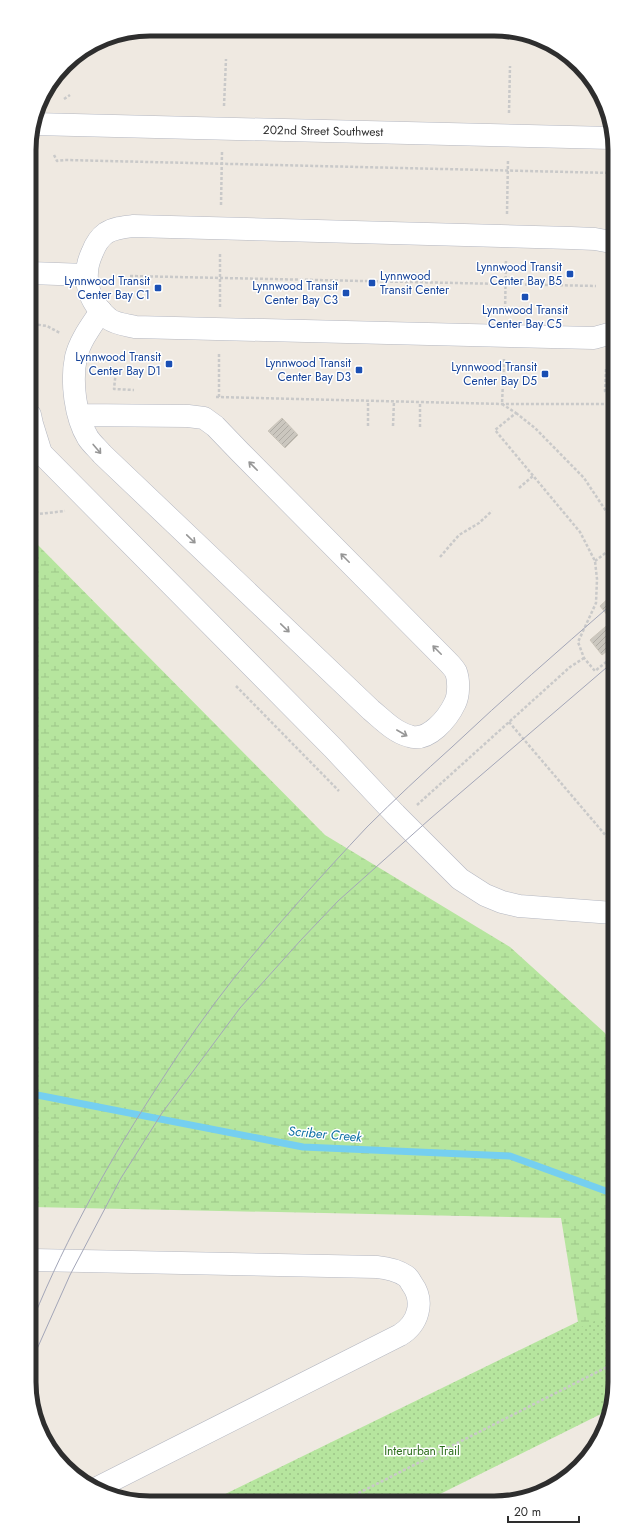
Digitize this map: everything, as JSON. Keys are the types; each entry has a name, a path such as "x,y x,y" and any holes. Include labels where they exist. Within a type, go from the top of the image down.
{"street":[{"name":"202nd Street Southwest","path":"39,124 607,138"},
{"path":"608,241 594,239 506,236 133,226 119,228 106,234 96,243 87,263 86,275 93,300 101,311 110,320 135,327 594,338 608,334"},
{"path":"36,273 86,275"},
{"path":"79,415 188,416 204,418 216,426 446,660 456,672 458,687 455,702 436,729 424,736 409,737 392,727 371,710 102,454 88,438 79,415 73,389 76,356 86,333 101,311"},
{"path":"36,449 333,748 401,820 460,879 489,897 519,906 608,913"},
{"path":"36,1260 377,1267 392,1269 408,1277 416,1289 419,1301 417,1317 412,1326 400,1335 103,1485"}],"path":[{"path":"224,108 226,59"},
{"path":"509,116 510,66"},
{"path":"64,100 70,95"},
{"path":"222,149 219,397 502,404 608,404"},
{"path":"502,404 508,155"},
{"path":"54,156 57,161 608,173"},
{"path":"130,276 596,286"},
{"path":"36,324 47,326 60,332"},
{"path":"110,366 116,370"},
{"path":"606,369 605,390 608,395"},
{"path":"368,400 368,426"},
{"path":"393,426 394,401"},
{"path":"420,402 420,427"},
{"path":"502,404 535,428 584,478 608,514"},
{"path":"516,413 495,430 580,532 595,561 597,579 596,603 578,642 584,658 594,671 608,660"},
{"path":"519,488 533,476"},
{"path":"36,514 65,511"},
{"path":"440,557 459,535 479,523 492,511"},
{"path":"595,561 608,551"},
{"path":"401,820 570,667 584,658"},
{"path":"509,722 608,838"},
{"path":"353,1496 608,1367"}],"green space":[{"path":"36,543 325,835 510,947 605,1033 608,1039 608,1315 579,1328 561,1218 36,1207"},
{"name":"Interurban Trail","path":"608,1307 608,1389 603,1413 436,1496 221,1496"}],"building":[{"path":"282,418 298,435 285,448 268,431"},
{"path":"608,599 608,616 600,606"},
{"path":"608,624 608,650 602,655 590,640"}],"waterway":[{"name":"Scriber Creek","path":"36,1095 303,1147 510,1156 608,1192"}],"tram line":[{"path":"36,1312 60,1257 91,1197 125,1138 178,1054 234,978 299,901 377,817 491,711 608,607"},
{"path":"36,1351 70,1275 121,1178 162,1113 240,1008 338,901 431,818 608,666"}],"place":[{"name":"Lynnwood Transit Center Bay B5","path":"570,274"},
{"name":"Lynnwood Transit Center","path":"372,283"},
{"name":"Lynnwood Transit Center Bay C1","path":"158,288"},
{"name":"Lynnwood Transit Center Bay C3","path":"346,293"},
{"name":"Lynnwood Transit Center Bay C5","path":"525,297"},
{"name":"Lynnwood Transit Center Bay D1","path":"169,364"},
{"name":"Lynnwood Transit Center Bay D3","path":"359,370"},
{"name":"Lynnwood Transit Center Bay D5","path":"545,374"}]}
